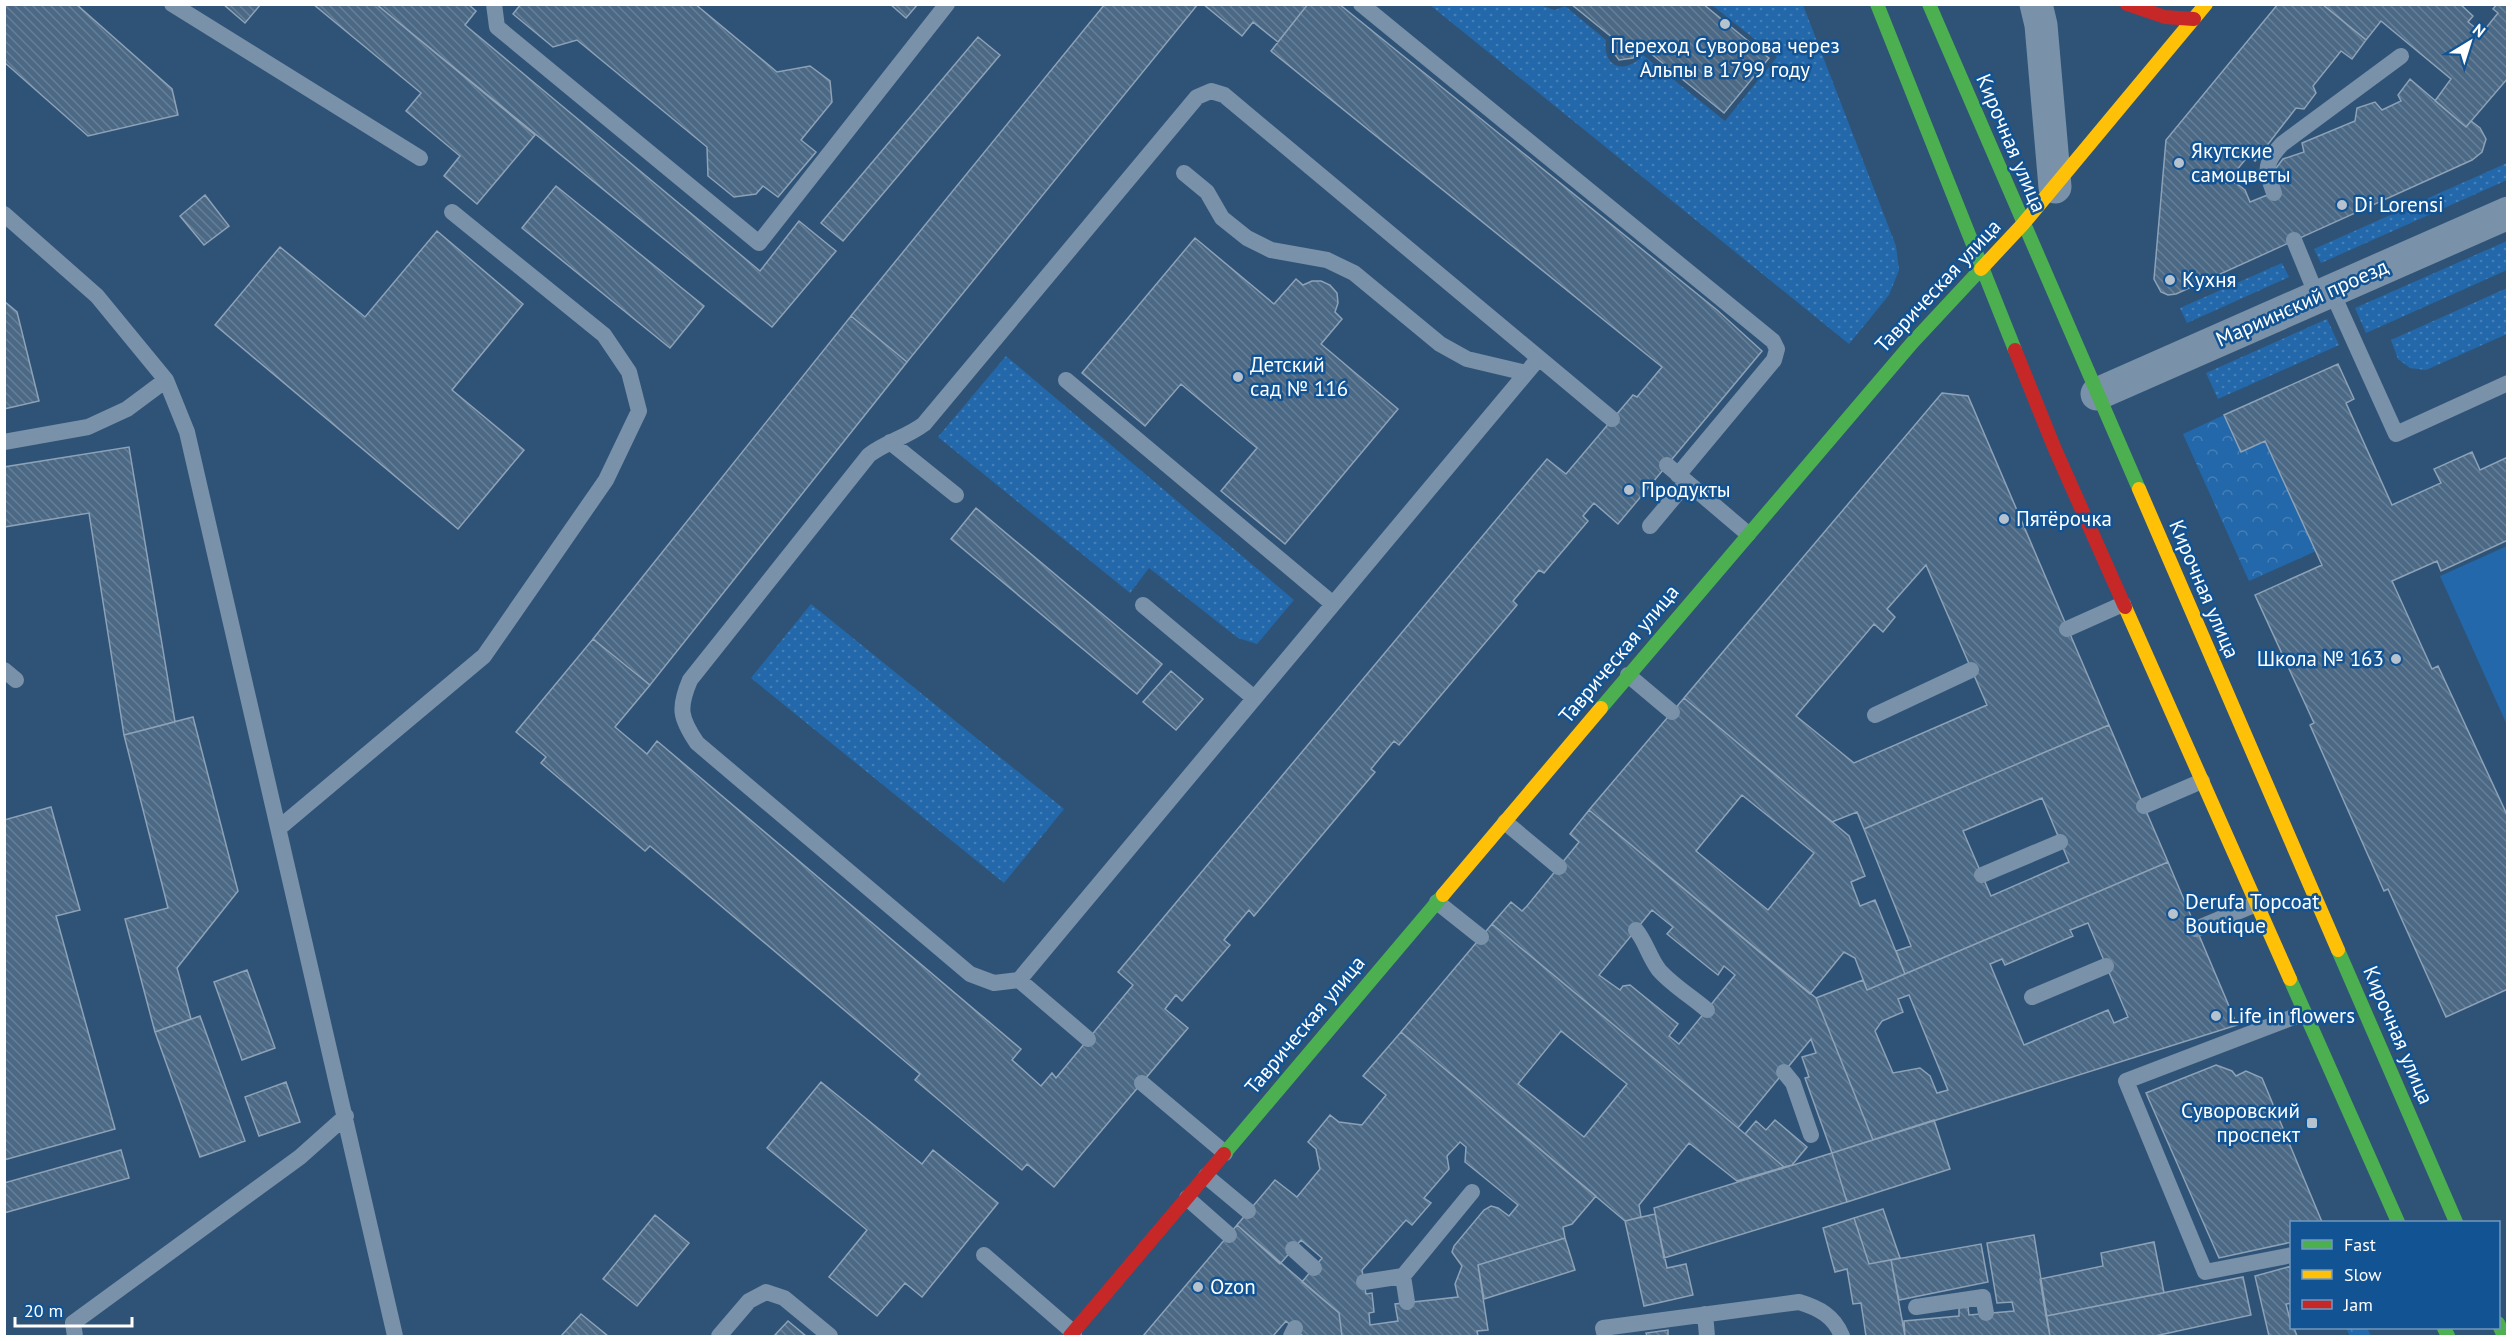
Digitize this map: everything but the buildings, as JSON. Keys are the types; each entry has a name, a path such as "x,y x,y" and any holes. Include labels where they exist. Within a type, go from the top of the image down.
{"main road":[{"path":"1877,4 2054,447 2396,1219"},
{"name":"Кирочная улица","path":"1929,4 2456,1221"},
{"path":"2127,4 2165,17 2194,19"},
{"name":"Таврическая улица","path":"1072,1335 1748,534 1912,343 2055,187 2206,4"}],"street":[{"path":"2036,4 2041,25 2055,187"},
{"name":"Мариинский проезд","path":"2097,394 2508,213"}],"lane":[{"path":"172,4 420,158"},
{"path":"494,4 497,27 759,243 947,4"},
{"path":"1361,4 1773,341 1777,350 1774,360 1677,474 1650,526"},
{"path":"2274,193 2266,172 2270,157 2282,144 2401,56"},
{"path":"1538,359 1018,980 994,983 970,974 704,750 684,724 681,701 690,680 869,455 890,442 912,434 924,424 1197,97 1210,91 1224,95 1612,419"},
{"path":"1185,173 1207,192 1222,218 1247,238 1271,250 1327,260 1345,268 1440,344 1467,359 1526,373"},
{"path":"279,828 483,656 606,480 639,411 629,372 604,335 452,213"},
{"path":"4,214 97,296 166,380 187,432 395,1336"},
{"path":"2294,240 2324,293 2396,434 2508,383"},
{"path":"4,442 88,427 127,409 166,380"},
{"path":"1066,380 1333,604"},
{"path":"890,442 956,495"},
{"path":"1677,474 1748,534"},
{"path":"2067,629 2123,604"},
{"path":"1143,605 1254,698"},
{"path":"1875,715 1971,670"},
{"path":"1628,675 1672,712"},
{"path":"2144,806 2202,781"},
{"path":"1504,822 1559,867"},
{"path":"1982,875 2061,842"},
{"path":"1437,902 1481,937"},
{"path":"2196,929 2256,904"},
{"path":"1636,930 1646,941 1652,959 1661,972 1707,1010"},
{"path":"2032,997 2106,966"},
{"path":"1018,980 1088,1039"},
{"path":"2290,1254 2205,1272 2126,1081 2304,1012"},
{"path":"1784,1072 1792,1083 1811,1135"},
{"path":"1142,1083 1225,1154"},
{"path":"75,1336 73,1323 300,1157 346,1116"},
{"path":"1206,1176 1248,1211"},
{"path":"1364,1282 1403,1276 1472,1192"},
{"path":"1187,1198 1229,1235"},
{"path":"1293,1250 1314,1268"},
{"path":"984,1255 1072,1335"},
{"path":"1403,1276 1407,1302"},
{"path":"719,1336 749,1301 766,1293 784,1298 830,1336"},
{"path":"1916,1307 1983,1297 1986,1313"},
{"path":"1605,1336 1603,1328 1799,1302 1820,1308 1837,1324 1842,1336"},
{"path":"1705,1314 1707,1336"}],"green space":[{"path":"1430,5 1540,5 1555,10 1565,6 1606,40 1606,50 1611,62 1617,66 1629,65 1643,55 1725,121 1777,57 1712,5 1803,5 1896,246 1899,270 1889,295 1849,344"},
{"path":"2507,163 2507,180 2321,263 2314,249"},
{"path":"2507,241 2507,270 2366,333 2355,308"},
{"path":"2282,263 2289,277 2187,323 2180,308"},
{"path":"2507,288 2507,334 2426,370 2410,368 2398,359 2391,340"},
{"path":"2327,319 2339,345 2218,399 2206,373"},
{"path":"1006,356 1294,600 1257,644 1238,638 1149,568 1130,593 938,437"},
{"path":"2224,415 2241,451 2265,441 2316,551 2249,581 2183,434"},
{"path":"2507,546 2507,725 2440,576"},
{"path":"811,604 1064,809 1004,883 751,678"},
{"path":"2346,1329 2368,1329 2371,1336 2350,1336"}],"traffic: fast":[{"path":"1877,4 2015,350"},
{"path":"1929,4 2139,489"},
{"path":"1601,708 1912,343 1981,269"},
{"path":"1224,1154 1443,895"},
{"path":"2338,950 2456,1221"},
{"path":"2290,979 2398,1221"},
{"path":"2500,1327 2504,1336"},
{"path":"2444,1329 2448,1336"}],"traffic: slow":[{"path":"1981,269 2023,224 2206,4"},
{"path":"2139,489 2338,950"},
{"path":"2125,607 2290,979"},
{"path":"1443,895 1601,708"}],"traffic: jam":[{"path":"2127,4 2165,17 2194,19"},
{"path":"2015,350 2054,447 2125,607"},
{"path":"1070,1336 1224,1154"}],"place":[{"name":"Переход Суворова через Альпы в 1799 году","path":"1725,24"},
{"name":"Якутские самоцветы","path":"2179,163"},
{"name":"Di Lorensi","path":"2342,205"},
{"name":"Кухня","path":"2170,280"},
{"name":"Детский сад № 116","path":"1238,377"},
{"name":"Продукты","path":"1629,490"},
{"name":"Пятёрочка","path":"2004,519"},
{"name":"Школа № 163","path":"2396,659"},
{"name":"Derufa Topcoat Boutique","path":"2173,914"},
{"name":"Life in flowers","path":"2216,1016"},
{"name":"Суворовский проспект","path":"2312,1123"},
{"name":"Ozon","path":"1198,1287"}]}
